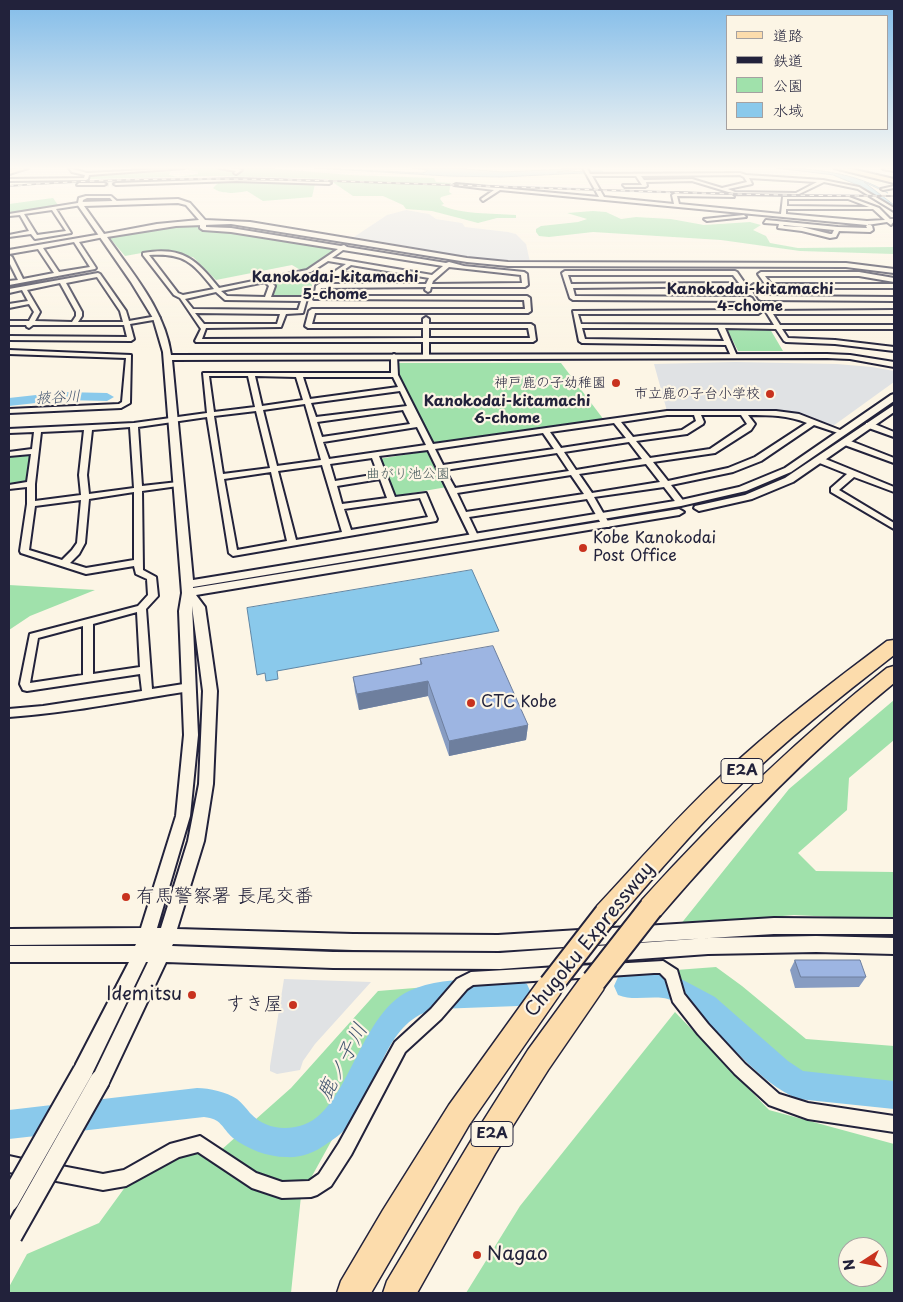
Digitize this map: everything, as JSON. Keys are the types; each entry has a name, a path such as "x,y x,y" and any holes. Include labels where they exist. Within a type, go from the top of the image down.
{"highway":[{"name":"Chugoku Expressway","path":"353,1293 394,1221 459,1115 552,985 606,914 678,834 728,783 818,704 894,646"},
{"name":"Chugoku Expressway","path":"399,1293 431,1236 538,1060 594,982 651,908 700,852 749,801 851,708 894,673"}],"street":[{"path":"30,229 35,237 69,232 67,229"},
{"path":"11,1239 91,1075 104,1032 141,955 183,816 191,735 186,612 188,588 167,358 157,318 135,282 97,229"},
{"path":"9,252 142,229"},
{"path":"183,297 182,299 204,329 198,340 533,340 531,326 308,326 312,311 528,311 527,298 316,298 319,286 525,285 524,274 447,266 231,230 214,229"},
{"path":"276,229 456,258 508,264 846,265 894,271"},
{"path":"797,229 830,236 834,236 837,229 869,229"},
{"path":"9,236 32,232"},
{"path":"9,283 93,268 76,241"},
{"path":"192,311 301,312 304,299 225,298 217,289 191,260 180,256 146,254 175,293 183,297 217,289 266,280 309,270 353,241"},
{"path":"40,246 56,274"},
{"path":"9,257 21,281"},
{"path":"426,356 428,286 434,277 456,258"},
{"path":"328,259 434,277"},
{"path":"350,263 336,273 381,281 388,286"},
{"path":"649,265 651,274 674,326"},
{"path":"829,265 875,326"},
{"path":"569,286 743,286 735,273 565,273 569,286 573,298 750,299 758,312 575,312 582,341 728,344"},
{"path":"769,286 761,274 858,274 894,280"},
{"path":"9,291 98,275 123,311 128,323 131,339 9,338"},
{"path":"266,280 272,286 268,298"},
{"path":"62,281 79,312 79,316 74,324"},
{"path":"894,286 754,286 761,298 894,299"},
{"path":"19,338 37,312 24,288"},
{"path":"9,306 31,302"},
{"path":"202,326 279,326 284,312"},
{"path":"894,312 769,312 786,340 835,342 894,350"},
{"path":"9,324 128,323 157,318"},
{"path":"578,326 894,327"},
{"path":"721,327 734,356"},
{"path":"9,352 129,356 126,403 121,406 9,411"},
{"path":"167,358 185,356 734,356 850,358 894,364"},
{"path":"394,356 395,375 474,536"},
{"path":"340,507 423,495 434,519 233,553 205,374 395,375"},
{"path":"251,374 292,543"},
{"path":"299,374 347,533"},
{"path":"9,430 134,425 402,389"},
{"path":"188,588 474,536 724,504 748,497 789,480 820,460 843,437 894,397"},
{"path":"314,420 405,408 414,426 319,440"},
{"path":"188,588 604,520 725,494 763,482 788,470 843,437 869,426 894,408"},
{"path":"220,478 667,413 743,412 796,416 813,422 894,461"},
{"path":"451,491 712,451 748,428 751,424 743,412"},
{"path":"440,468 684,432 700,422 697,414"},
{"path":"616,421 681,503"},
{"path":"463,515 666,484 730,470 758,459 813,422"},
{"path":"134,425 138,489 139,572 151,577 153,596 141,608 33,636 25,684 27,687 146,670"},
{"path":"869,426 894,435"},
{"path":"63,564 76,552 81,543 85,497 83,475 88,428"},
{"path":"38,430 31,484 31,504 24,551 86,571 138,562"},
{"path":"545,430 560,450 604,520"},
{"path":"9,454 35,451"},
{"path":"374,455 392,500"},
{"path":"820,460 894,490"},
{"path":"853,473 834,490 894,526"},
{"path":"333,484 383,476"},
{"path":"9,487 31,484"},
{"path":"31,504 178,484"},
{"path":"9,1201 91,1075 161,954 196,841 206,784 210,691 199,607 188,588"},
{"path":"141,608 147,694"},
{"path":"88,622 88,678"},
{"path":"9,713 190,687"},
{"path":"9,937 168,936 353,942 498,943 774,926 894,927"},
{"path":"9,954 161,954 333,960 490,961 708,946 816,944 894,946"},
{"path":"9,1164 103,1182 126,1178 176,1150 200,1144 252,1180 282,1190 311,1189 325,1180 400,1047 436,1014 462,984 471,979 654,967 663,967 672,975 678,997 703,1029 774,1100 808,1111 894,1124"}],"shaded area":[{"path":"366,229 480,229 508,232 516,234 526,244 530,262 469,257 354,237"},
{"name":"市立鹿の子台小学校","path":"735,362 837,364 872,367 894,371 894,382 833,426 812,417 789,411 667,411 654,364"},
{"path":"284,979 371,982 315,1044 303,1061 300,1070 277,1074 270,1071 270,1066"}],"green space":[{"path":"164,229 231,230 338,248 302,271 292,265 216,280 193,257 147,252 125,256 108,236"},
{"path":"536,229 755,229 753,230 766,236 770,243 798,248 894,247 894,254 800,251 721,240 593,232 549,237 539,236"},
{"path":"311,273 312,287 308,298 272,298 276,286 273,281"},
{"path":"727,329 770,329 783,351 738,351"},
{"path":"398,363 561,363 604,420 435,445 400,376"},
{"name":"曲がり池公園","path":"428,451 447,487 395,496 378,459"},
{"path":"31,453 28,483 9,485 9,456"},
{"path":"9,585 95,590 30,616 9,630"},
{"path":"894,700 894,740 849,778 847,810 798,853 816,871 894,872 894,920 794,915 680,925 789,789"},
{"path":"716,967 806,1039 894,1046 894,1085 796,1074 714,1002 683,984 676,970"},
{"path":"439,986 381,1051 301,1196 291,1293 9,1293 9,1287 27,1254 99,1223 147,1157 200,1152 211,1159 291,1088 378,991"},
{"path":"675,1012 769,1110 894,1144 894,1293 466,1293 520,1206"}],"water":[{"path":"472,570 499,631 277,671 278,679 266,681 265,673 257,675 247,608"}],"building":[{"name":"CTC Kobe","path":"493,646 528,725 449,741 428,681 357,694 353,677 422,664 420,659"},
{"path":"795,960 860,960 866,977 801,977"}],"waterway":[{"name":"掖谷川","path":"9,402 63,396 107,397"},
{"name":"鹿ノ子川","path":"627,986 668,985 706,1006 778,1071 798,1085 894,1095"},
{"name":"鹿ノ子川","path":"9,1125 204,1102 225,1108 231,1112 243,1127 260,1138 285,1143 302,1141 329,1126 343,1110 384,1031 398,1014 416,1001 437,996 518,993"}],"place":[{"name":"神戸鹿の子幼稚園","path":"616,383"},
{"name":"市立鹿の子台小学校","path":"770,394"},
{"name":"Kobe Kanokodai Post Office","path":"583,548"},
{"name":"CTC Kobe","path":"471,703"},
{"name":"有馬警察署 長尾交番","path":"126,897"},
{"name":"Idemitsu","path":"192,995"},
{"name":"すき屋","path":"293,1005"},
{"name":"Nagao","path":"477,1255"}],"district":[{"name":"Kanokodai-kitamachi 5-chome","path":"335,286"},
{"name":"Kanokodai-kitamachi 4-chome","path":"750,298"},
{"name":"Kanokodai-kitamachi 6-chome","path":"507,410"}]}
